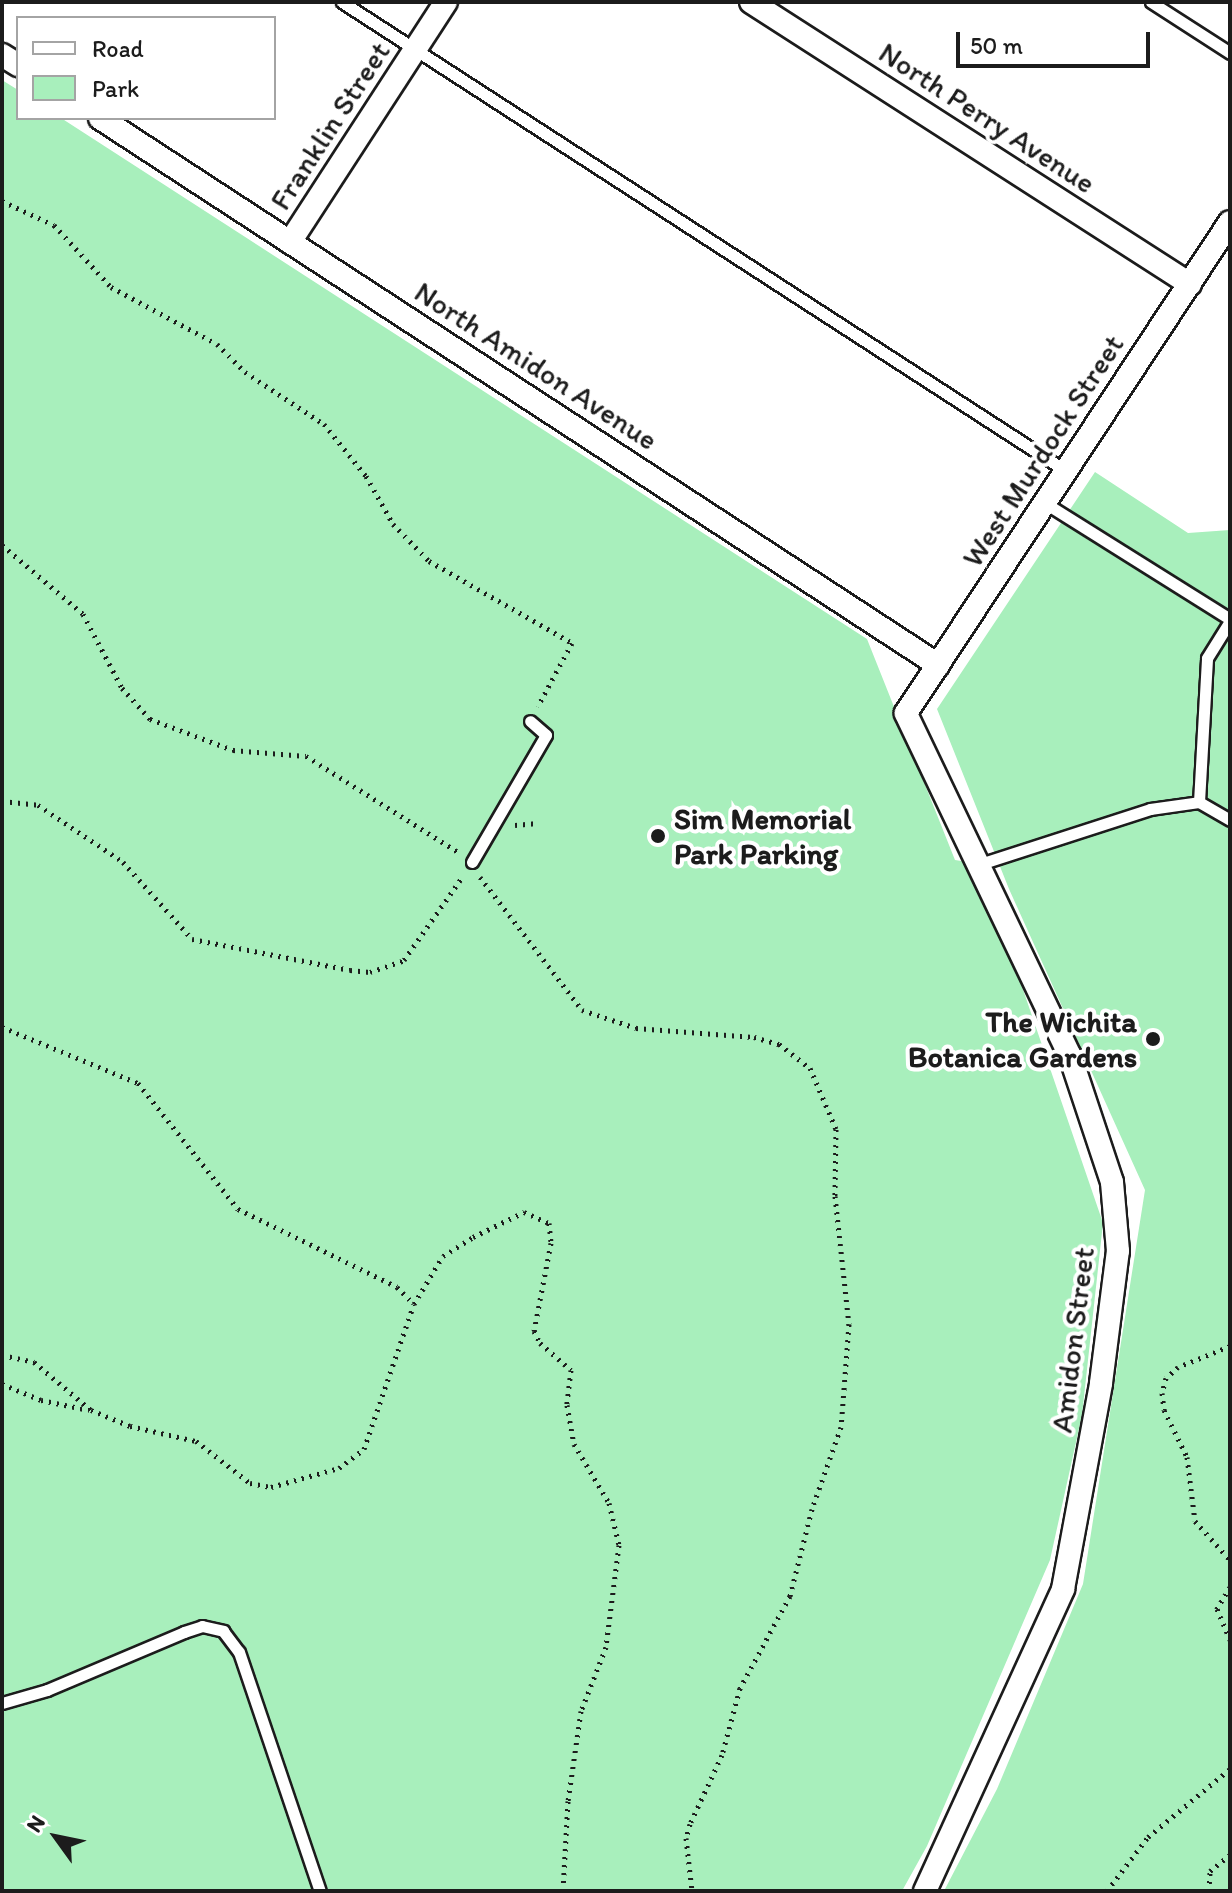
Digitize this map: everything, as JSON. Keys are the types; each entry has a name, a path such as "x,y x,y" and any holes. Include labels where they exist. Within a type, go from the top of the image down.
{"street":[{"name":"Franklin Street","path":"290,242 446,2"},
{"name":"North Perry Avenue","path":"751,2 1190,284"},
{"name":"North Amidon Avenue","path":"103,120 938,665"},
{"name":"West Murdock Street","path":"906,713 1230,222"},
{"name":"Amidon Street","path":"906,713 1070,1056 1112,1182 1118,1251 1101,1383 1063,1589 925,1891"}],"lane":[{"path":"342,2 1066,471"},
{"path":"1151,2 1230,53"},
{"path":"1045,503 1230,620 1207,658 1199,802"},
{"path":"472,862 546,735 530,721"},
{"path":"980,864 1150,809 1199,802 1230,820"},
{"path":"2,1703 47,1690 202,1626 223,1631 239,1652 320,1891"}],"path":[{"path":"2,201 54,225 111,287 217,344 245,372 324,424 366,476 393,524 429,561 572,643 530,721"},
{"path":"2,545 83,614 122,688 150,719 233,750 306,756 472,862 483,884 582,1010 636,1028 754,1037 779,1044 810,1068 836,1129 835,1196 849,1324 841,1427 812,1509 790,1596 740,1688 722,1755 690,1824 686,1838 692,1891"},
{"path":"2,801 38,805 123,862 192,939 350,970 370,972 404,960 472,862"},
{"path":"2,1027 138,1083 238,1209 397,1287 414,1304"},
{"path":"2,1384 41,1400 91,1410 130,1426 196,1441 250,1483 271,1487 314,1478 364,1449 414,1304 443,1256 524,1212 549,1223 551,1243 534,1331 540,1343 571,1370 568,1420 574,1444 609,1503 620,1558 606,1647 586,1687 581,1711 568,1801 563,1891"},
{"path":"1230,1346 1178,1367 1166,1378 1162,1393 1164,1410 1187,1457 1195,1521 1230,1560"},
{"path":"2,1355 34,1362 91,1410"},
{"path":"1230,1587 1217,1609 1230,1640"},
{"path":"1107,1891 1148,1837 1230,1769"},
{"path":"1209,1891 1210,1871 1230,1855"}],"green space":[{"path":"2,80 16,89 16,120 64,120 867,639 955,860 980,864 1103,1223 1082,1415 1050,1560 927,1846 902,1891 2,1891"},
{"name":"The Wichita Botanica Gardens","path":"1095,472 1188,533 1230,530 1230,1891 944,1891 997,1789 1083,1584 1145,1190 1009,889 937,709"}],"place":[{"name":"Sim Memorial Park Parking","path":"658,836"},
{"name":"The Wichita Botanica Gardens","path":"1153,1039"}]}
